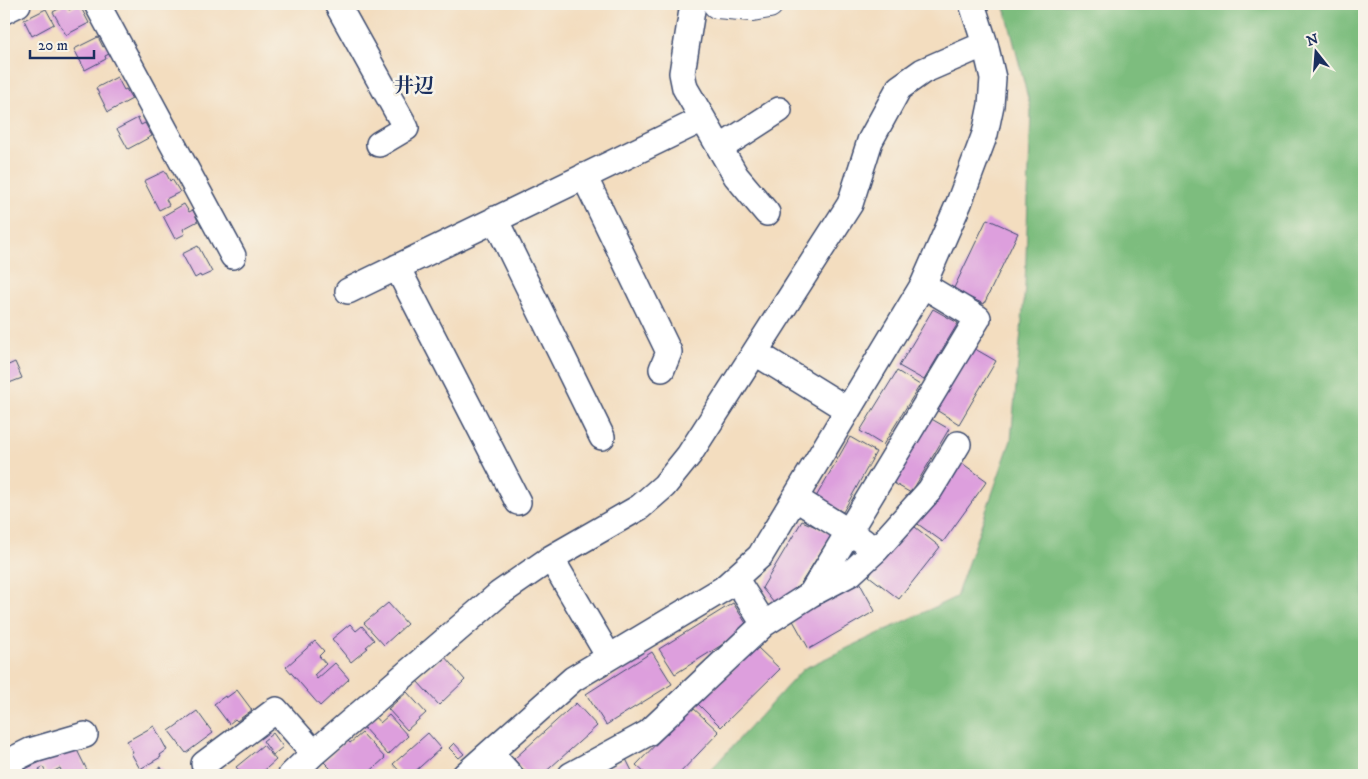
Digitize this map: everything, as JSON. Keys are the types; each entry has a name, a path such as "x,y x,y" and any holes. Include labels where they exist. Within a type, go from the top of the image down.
{"main road":[{"path":"717,4 752,7 769,4"}],"street":[{"path":"4,11 18,4"},
{"path":"97,4 233,256"},
{"path":"337,4 406,128 379,144"},
{"path":"693,4 682,74 685,88 736,176 767,213"},
{"path":"465,775 573,679 723,589 760,556 922,286 959,203 985,134 991,105 992,78 985,44 972,4"},
{"path":"204,764 276,710 308,766 499,594 550,558 640,507 664,486 689,456 850,204 870,141 899,88 923,71 985,44"},
{"path":"720,148 779,110"},
{"path":"348,290 703,119"},
{"path":"584,176 669,352 662,369"},
{"path":"496,219 602,437"},
{"path":"397,267 518,502"},
{"path":"812,594 978,318 922,286"},
{"path":"756,353 848,410"},
{"path":"571,775 648,733 764,624 812,594 851,573 877,549 930,490 958,444"},
{"path":"795,498 877,549"},
{"path":"550,558 609,657"},
{"path":"735,578 764,624"},
{"path":"4,764 30,751 85,735"},
{"path":"490,753 510,775"}],"green space":[{"path":"1004,4 1364,4 1364,775 706,775 803,669 956,597 1011,440 1025,287 1031,110"}],"building":[{"path":"62,4 69,4 67,5 69,10 79,4 89,23 66,35 53,12 62,7"},
{"path":"46,9 54,24 32,36 24,20"},
{"path":"98,37 103,47 107,45 111,53 105,56 106,59 85,70 74,49"},
{"path":"117,77 124,90 126,89 132,99 108,112 96,88"},
{"path":"138,118 141,125 145,123 152,136 128,149 117,129"},
{"path":"165,171 170,181 172,179 180,192 166,199 169,205 159,210 144,181"},
{"path":"184,204 189,212 193,210 198,221 183,229 185,234 175,239 163,216"},
{"path":"987,219 1018,233 984,304 953,290"},
{"path":"198,246 212,272 195,278 182,254"},
{"path":"933,309 958,323 924,380 899,366"},
{"path":"970,346 996,361 959,424 933,408"},
{"path":"15,362 22,378 4,385 4,367"},
{"path":"897,371 920,385 883,445 860,431"},
{"path":"928,417 949,429 911,493 890,481"},
{"path":"850,437 876,452 843,512 816,497"},
{"path":"959,461 987,481 943,542 915,522"},
{"path":"802,521 832,534 793,596 778,608 762,588"},
{"path":"910,523 940,547 899,599 869,576"},
{"path":"858,580 875,611 809,649 791,617"},
{"path":"388,603 407,624 384,645 364,623"},
{"path":"733,603 749,628 675,674 659,649"},
{"path":"350,624 356,631 362,626 374,640 366,647 368,648 351,662 332,639"},
{"path":"315,641 324,651 319,656 326,664 314,675 317,679 335,663 349,679 320,706 286,667"},
{"path":"757,647 780,669 721,727 698,704"},
{"path":"652,652 672,684 606,725 586,694"},
{"path":"444,656 465,680 439,705 417,681"},
{"path":"237,690 252,710 237,721 235,719 229,724 214,704"},
{"path":"407,692 426,713 407,730 388,709"},
{"path":"576,703 597,726 542,775 528,775 514,759"},
{"path":"692,707 719,732 678,775 647,775 636,765"},
{"path":"197,711 213,733 186,753 169,731"},
{"path":"389,715 408,736 388,755 363,727 375,717 380,723"},
{"path":"154,726 167,750 160,755 161,757 140,769 127,741"},
{"path":"273,733 283,747 273,755 263,741"},
{"path":"362,733 385,758 366,775 332,775 329,772 331,769 324,762 347,740 350,743"},
{"path":"428,733 441,748 411,775 403,775 393,764"},
{"path":"454,743 464,754 459,758 449,748"},
{"path":"263,745 276,760 259,775 243,775 236,767"},
{"path":"77,750 89,774 87,775 63,775 60,768 47,775 43,767 39,769 42,775 20,775 19,772 53,756"},
{"path":"626,759 634,775 594,775"},
{"path":"161,767 165,775 144,775"}],"district":[{"name":"井辺","path":"414,86"}]}
